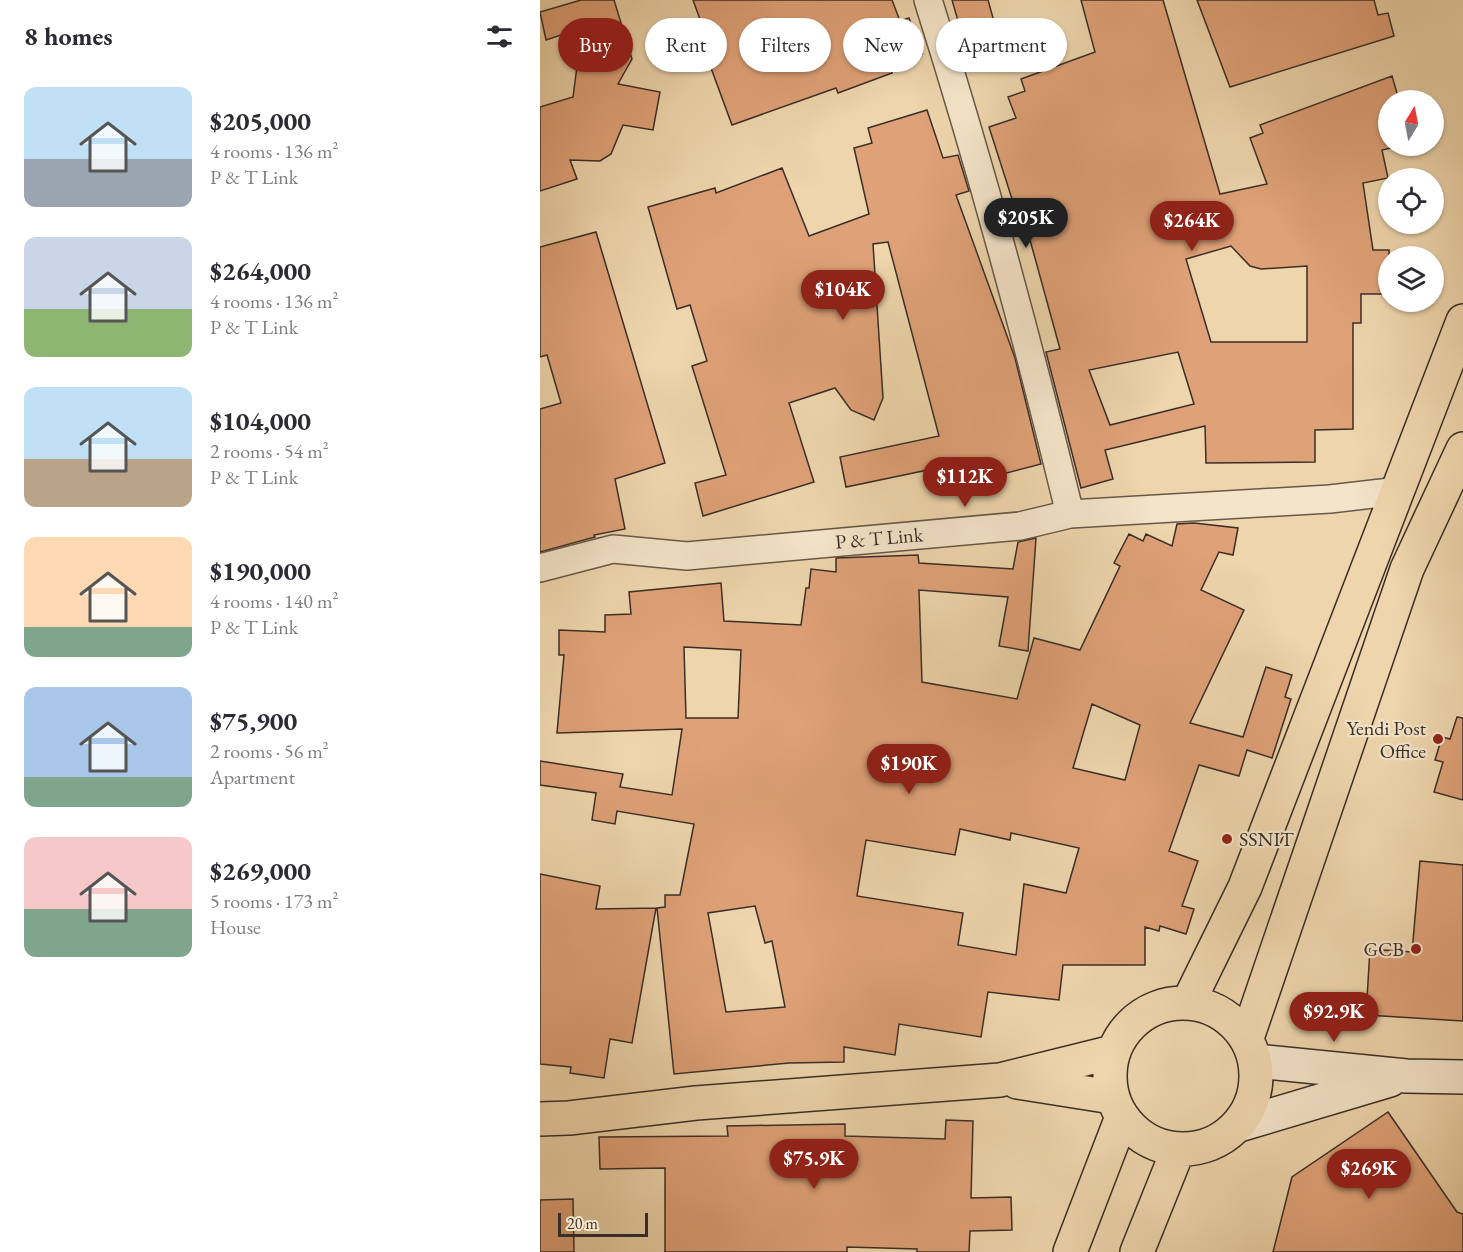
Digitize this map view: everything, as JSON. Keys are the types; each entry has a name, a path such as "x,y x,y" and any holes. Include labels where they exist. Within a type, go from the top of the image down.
{"highway":[{"path":"1188,1003 1245,887 1463,321"},
{"path":"1251,1049 1407,569 1463,448"},
{"path":"1188,1003 1211,1008 1232,1020 1251,1049 1257,1083 1252,1106 1239,1125 1222,1139 1201,1148 1179,1150 1157,1145 1137,1134 1117,1107 1109,1074 1113,1052 1125,1031 1142,1015 1164,1005 1188,1003"},
{"path":"540,1119 569,1118 696,1103 1000,1080 1113,1052"},
{"path":"1000,1080 1117,1107"},
{"path":"1070,1252 1117,1107"},
{"path":"1137,1252 1179,1150"}],"main road":[{"path":"1251,1049 1406,1076 1463,1077"},
{"path":"1239,1125 1406,1076"}],"street":[{"path":"928,0 998,230 1070,514"},
{"name":"P & T Link","path":"540,568 613,549 687,556 1020,526 1070,514 1330,499 1399,491"}],"building":[{"path":"581,0 614,0 619,18 558,18 558,36 546,40 540,12"},
{"path":"693,0 892,0 899,18 843,18 843,72 892,73 838,93 836,88 732,125 712,72 727,72 727,18 700,18"},
{"path":"952,0 988,0 993,18 957,18"},
{"path":"1081,0 1163,0 1220,194 1267,184 1250,138 1263,133 1260,125 1392,76 1396,90 1378,90 1378,156 1383,156 1386,168 1378,168 1378,180 1363,183 1373,250 1378,250 1378,294 1361,294 1361,323 1353,323 1353,429 1315,430 1315,462 1206,463 1205,426 1105,450 1113,479 1081,488 1046,352 1060,349 1019,200 1013,202 989,127 1016,118 1008,97 1025,91 1021,79 1040,72 1067,72 1067,62 1095,52","holes":["1231,246 1250,266 1261,269 1307,266 1307,342 1211,342 1186,259","1178,352 1194,404 1110,425 1089,370"]},
{"path":"1197,0 1374,0 1378,15 1388,13 1394,36 1230,87"},
{"path":"576,72 625,72 618,84 660,92 653,130 623,125 611,154 600,161 570,160 577,179 540,191 540,107 573,97"},
{"path":"927,110 943,158 958,155 969,191 956,195 1015,358 1041,464 953,487 947,466 846,487 840,457 939,436 888,242 873,244 883,398 874,420 851,410 835,388 789,403 814,482 703,516 695,483 726,475 692,366 707,361 690,305 677,309 648,207 715,188 716,193 782,168 809,236 869,214 854,148 872,143 868,128"},
{"path":"596,232 665,463 615,479 625,529 594,535 595,537 540,552 540,409 561,403 547,355 540,357 540,247"},
{"path":"1194,523 1238,528 1233,555 1219,552 1201,590 1244,610 1190,723 1243,737 1266,667 1292,675 1285,697 1291,699 1272,758 1247,750 1239,776 1199,765 1169,851 1198,861 1182,906 1194,909 1186,934 1160,926 1159,931 1145,927 1145,965 1063,965 1059,1000 988,992 981,1037 899,1024 895,1055 844,1047 844,1062 789,1063 674,1074 657,908 665,907 665,895 680,895 694,824 617,811 615,824 592,820 596,793 540,785 540,761 623,774 620,787 672,795 682,729 557,733 564,655 559,655 559,630 605,632 605,615 631,614 629,592 721,583 724,621 801,625 811,569 836,572 836,558 918,555 919,563 1013,569 1018,542 1036,538 1028,651 999,646 1008,597 919,590 922,682 1017,699 1034,638 1080,650 1120,566 1114,563 1129,534 1143,541 1146,534 1172,546 1177,524","holes":["684,647 741,650 738,718 686,718","1092,704 1140,725 1125,780 1073,768","960,829 1010,840 1011,833 1079,848 1066,893 1024,884 1016,955 958,945 963,913 857,896 866,840 955,855","755,906 765,943 772,941 785,1007 726,1012 708,913"]},
{"path":"1457,717 1463,718 1463,800 1434,792 1443,762 1435,760 1442,737 1450,739"},
{"path":"1420,861 1463,865 1463,1021 1366,1015 1370,949 1412,952"},
{"path":"540,874 600,886 596,909 656,908 632,1043 610,1039 604,1078 570,1073 571,1067 540,1064"},
{"path":"1388,1112 1457,1212 1463,1214 1463,1252 1273,1252 1292,1177"},
{"path":"946,1120 973,1121 971,1198 1011,1197 1012,1230 970,1231 969,1252 917,1252 917,1249 847,1247 847,1252 665,1252 665,1168 600,1169 599,1137 728,1136 727,1126 845,1124 845,1136 945,1139"},
{"path":"573,1199 574,1252 540,1252 540,1200"}],"place":[{"name":"Yendi Post Office","path":"1438,739"},
{"name":"SSNIT","path":"1227,839"},
{"name":"GCB","path":"1416,949"}]}
